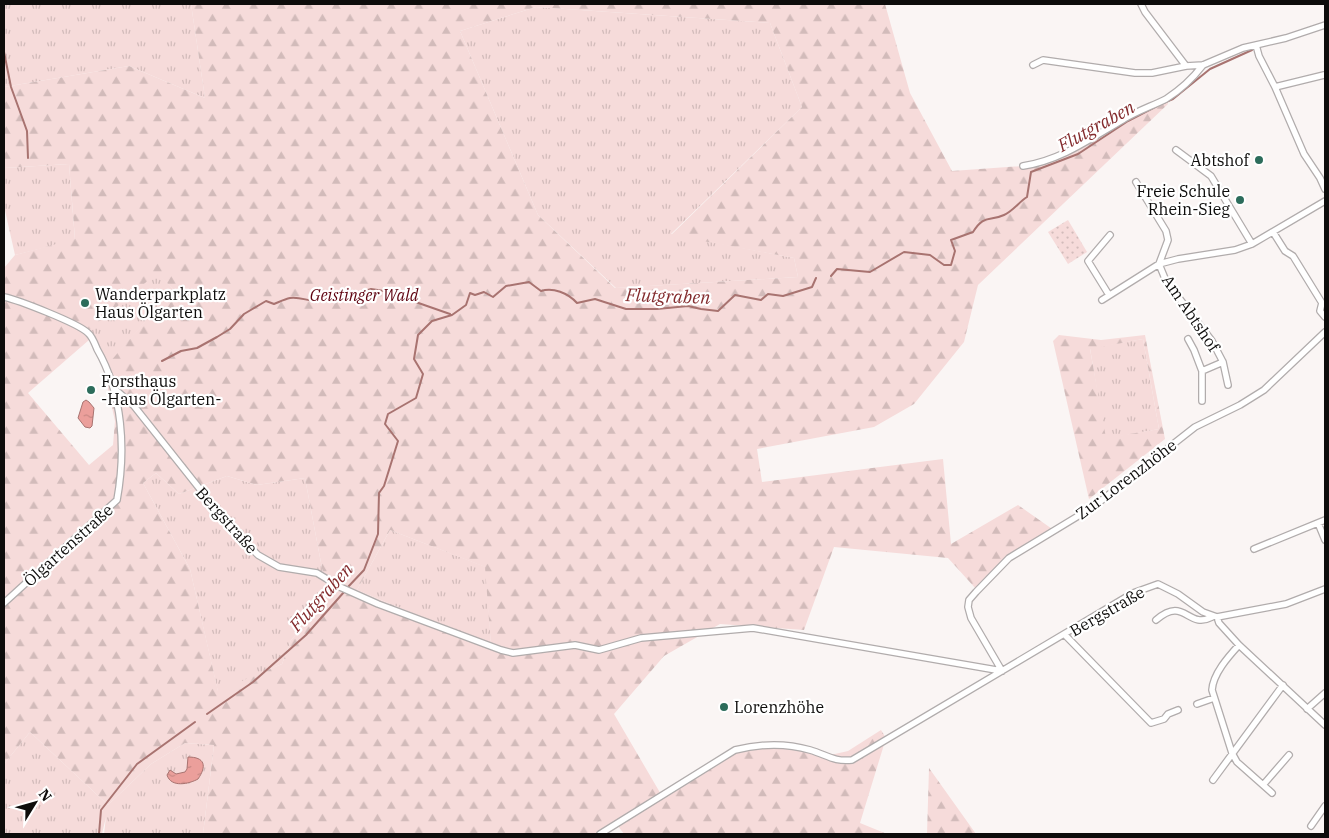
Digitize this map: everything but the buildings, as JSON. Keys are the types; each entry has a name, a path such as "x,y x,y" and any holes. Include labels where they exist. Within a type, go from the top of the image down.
{"street":[{"path":"1141,4 1186,66"},
{"path":"1033,65 1043,60 1152,74 1186,66 1203,65 1235,51 1286,38 1325,25"},
{"path":"1256,45 1259,56 1304,154 1323,176 1325,188"},
{"path":"1023,166 1037,164 1069,152 1125,118 1166,98 1194,76 1203,65"},
{"path":"1275,88 1324,75"},
{"path":"1176,150 1211,176 1252,244"},
{"name":"Am Abtshof","path":"1136,182 1144,188 1166,231 1168,240 1159,264 1166,281 1212,341 1223,362 1228,385"},
{"name":"Am Abtshof","path":"1102,300 1159,264 1235,250 1252,244 1325,201"},
{"path":"1273,232 1285,251 1293,256 1322,303 1320,310 1325,317"},
{"path":"1110,235 1088,261 1110,295"},
{"name":"Ölgartenstraße","path":"4,297 75,325 89,333 106,363 116,390 121,426 120,484 116,500 4,603"},
{"name":"Zur Lorenzhöhe","path":"1002,671 971,618 968,607 969,600 976,592 1010,558 1093,507 1195,427 1240,405 1264,390 1325,332"},
{"name":"Am Abtshof","path":"1188,339 1202,371 1202,401"},
{"name":"Am Abtshof","path":"1202,371 1223,362"},
{"name":"Bergstraße","path":"116,390 134,406 230,527 258,555 279,567 317,573 340,587 378,604 513,653 575,646 599,650 641,638 753,628 1002,671"},
{"path":"1254,549 1325,520"},
{"path":"1318,523 1325,540"},
{"name":"Bergstraße","path":"600,834 735,750 755,745 772,745 810,750 836,760 852,760 1133,593 1158,584 1178,594 1203,612 1214,617"},
{"name":"Bergstraße","path":"1156,620 1169,610 1176,610 1200,621 1286,604 1325,589"},
{"path":"1214,617 1239,645 1325,725"},
{"path":"1065,635 1151,723 1178,710"},
{"path":"1239,645 1213,682 1214,698 1232,753 1237,762 1272,793"},
{"path":"1213,780 1283,685"},
{"path":"1307,709 1325,693"},
{"path":"1197,704 1214,698"},
{"path":"1263,785 1290,755"},
{"path":"1311,826 1325,806"}],"green space":[{"path":"4,4 191,4 205,98 129,66 4,87"},
{"name":"Geistinger Wald","path":"191,4 885,4 910,93 952,171 1037,165 1165,99 1168,104 978,285 964,342 914,404 874,427 757,449 762,482 943,459 951,544 1018,505 1055,531 1009,558 977,590 948,558 834,547 804,630 720,624 664,656 614,714 662,796 718,759 755,745 801,749 826,756 848,751 881,730 886,738 860,823 887,834 624,834 618,826 603,834 203,834 214,745 185,743 151,764 108,805 30,732 4,764 4,268 15,255 75,239 69,164 4,168 4,87 129,66 205,98","holes":["536,7 770,23 802,107 671,235 794,258 798,277 615,288 538,215 460,31","157,273 173,289 109,363 89,330","89,340 102,363 115,421 113,445 89,465 28,393","156,473 179,494 227,476 257,485 305,478 328,600 291,640 282,664 218,691 190,569 143,483","390,530 485,567 491,646 357,590"]},
{"path":"536,7 770,23 802,107 671,234 794,258 798,277 616,288 538,215 460,31"},
{"path":"69,164 75,240 15,255 4,206 4,168"},
{"path":"1068,220 1087,252 1068,264 1048,232"},
{"path":"157,272 173,289 109,364 88,330"},
{"path":"1059,335 1101,340 1145,335 1165,439 1089,499 1053,341","holes":["1143,339 1159,429 1106,438 1090,349"]},
{"path":"1143,339 1159,429 1105,439 1090,348"},
{"path":"156,473 179,494 227,476 257,485 305,478 328,600 291,640 282,664 218,692 190,569 143,483"},
{"path":"390,530 486,567 491,646 357,590"},
{"path":"30,732 108,805 151,764 185,743 214,745 203,834 104,834 106,817 102,834 4,834 4,764"},
{"path":"929,768 976,834 927,834"}],"water":[{"path":"86,400 94,408 92,426 90,428 85,427 78,418 83,402"},
{"path":"188,757 194,757 203,763 203,770 198,779 181,784 172,782 167,775 170,770 176,774 185,772"}],"waterway":[{"name":"Flutgraben","path":"1161,104 1173,99 1210,69 1252,50"},
{"path":"4,52 11,87 27,131 28,158"},
{"name":"Flutgraben","path":"831,276 837,269 870,272 904,252 930,255 944,265 951,265 955,251 951,240 973,232 980,223 987,219 1004,215 1013,209 1027,197 1031,172 1078,154 1128,121 1157,106"},
{"name":"Flutgraben","path":"347,588 364,570 378,534 379,493 384,486 398,441 385,424 388,414 416,398 423,374 414,359 418,335 432,321 452,315 466,305 470,293 475,295 484,292 493,297 506,286 529,282 541,291 555,290 565,294 577,303 595,299 626,309 688,306 718,311 735,295 761,300 768,294 783,296 812,287 816,278"},
{"path":"162,361 181,351 197,348 217,337 230,329 244,314 266,301 274,304 290,298 316,301 332,291 347,297 371,289 384,291 450,314"},
{"name":"Flutgraben","path":"207,714 253,682 306,635 344,592"},
{"name":"Flutgraben","path":"99,834 101,810 137,764 195,722"}],"place":[{"name":"Abtshof","path":"1259,160"},
{"name":"Freie Schule Rhein-Sieg","path":"1240,200"},
{"name":"Wanderparkplatz Haus Ölgarten","path":"85,303"},
{"name":"Forsthaus -Haus Ölgarten-","path":"91,390"},
{"name":"Lorenzhöhe","path":"724,707"}]}
